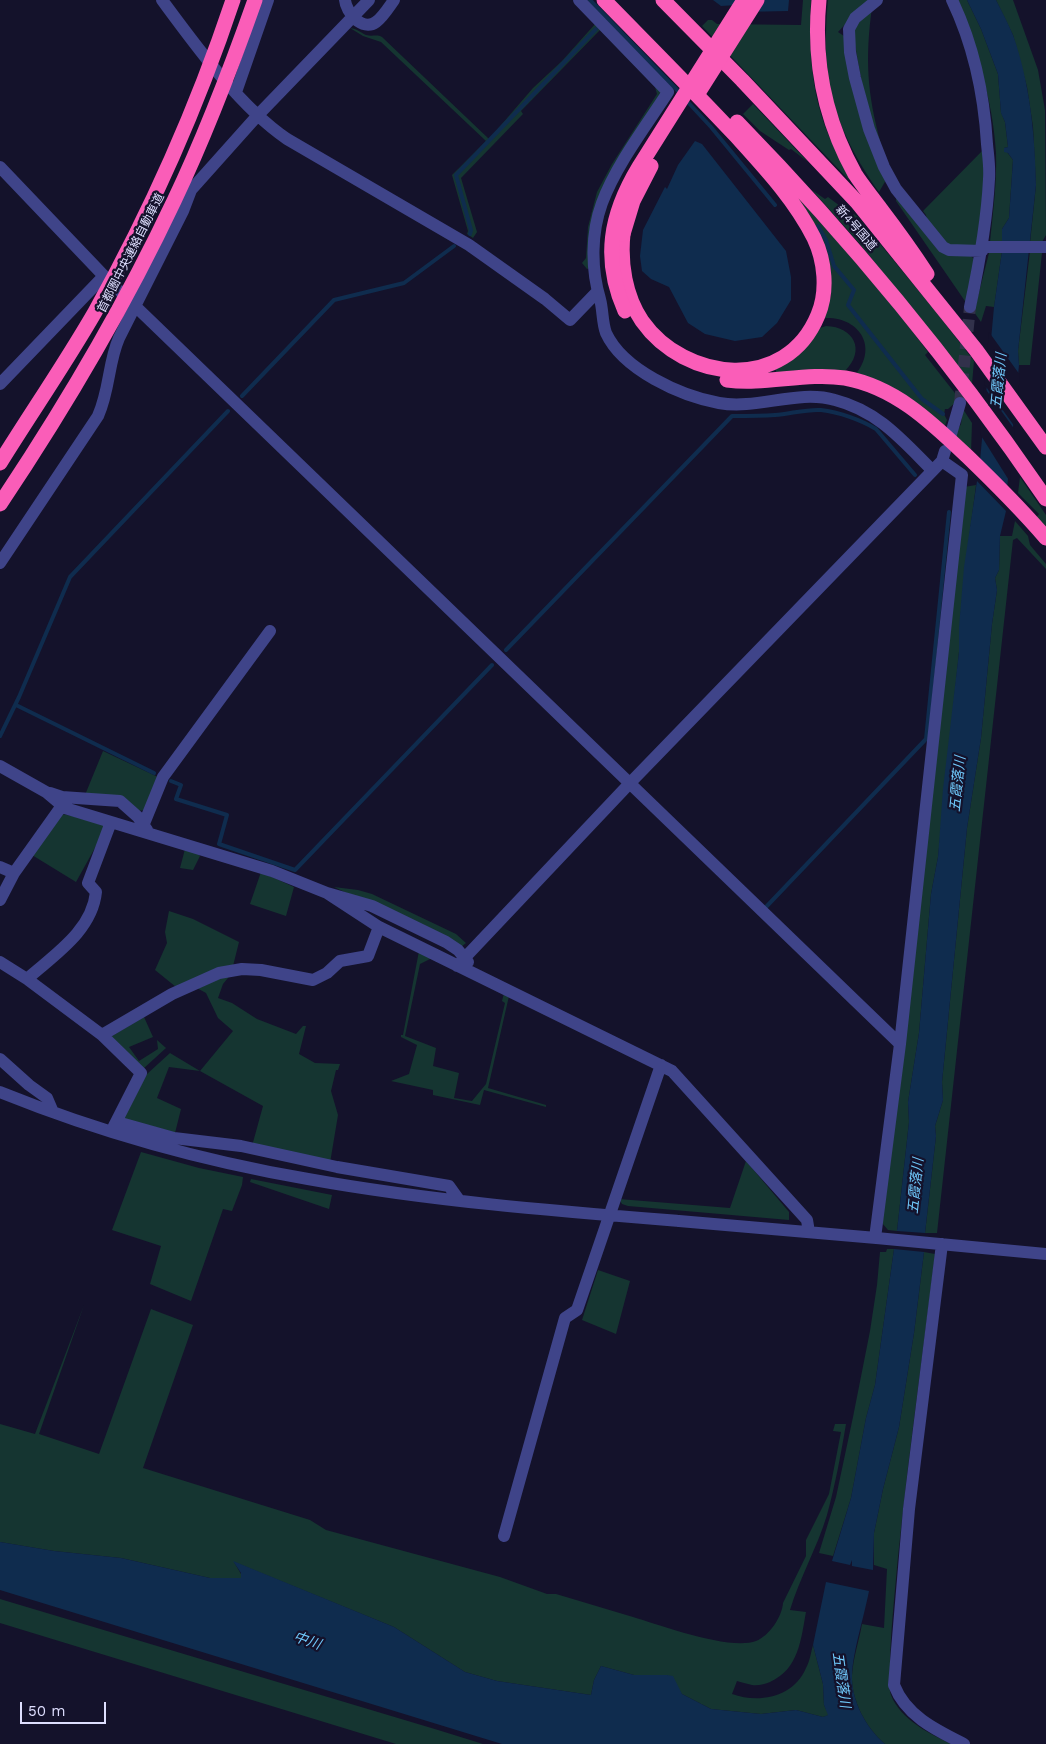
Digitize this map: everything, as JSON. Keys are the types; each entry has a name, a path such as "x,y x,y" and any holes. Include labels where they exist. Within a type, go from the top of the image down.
{"highway":[{"name":"首都圏中央連絡自動車道","path":"0,463 94,312 134,238 168,168 220,40 233,0"},
{"name":"首都圏中央連絡自動車道","path":"0,504 59,414 92,359 149,251 195,156 231,67 255,0"},
{"path":"604,0 723,122 791,200 814,240 824,274 822,307 815,324 807,336 794,349 777,361 762,367 744,370 718,369 703,365 678,354 659,340 618,295 611,261 613,231 618,212 631,180 638,167 744,0"},
{"name":"新4号国道","path":"616,0 794,180 904,306 966,399 1022,464 1046,499"},
{"name":"新4号国道","path":"663,0 742,80 857,202 976,350 1046,447"},
{"path":"757,0 650,167 633,201 623,234 622,248 629,309 635,329 662,356 694,373 712,378 732,380 821,376 844,378 881,389 899,399 963,452 1029,518 1046,538"},
{"path":"819,0 816,40 818,63 822,90 838,139 856,174 911,249 976,350"}],"street":[{"path":"162,0 198,48 268,127 469,245 545,299 570,320 597,292"},
{"path":"236,92 268,0"},
{"path":"345,0 347,8 353,16 364,24 376,22 394,0"},
{"path":"0,563 98,416 105,400 115,347 183,211 191,190 258,115 368,0"},
{"path":"579,0 668,92 614,176 597,218 594,250 597,292 601,303 604,324 612,344 637,367 664,384 680,392 720,403 759,403 797,397 834,399 856,407 875,417 893,431 932,470"},
{"path":"877,0 855,18 849,29 850,52 869,129 884,167 896,190 943,248 949,250 1042,247"},
{"path":"952,0 979,74 985,111 989,177 986,249 970,307"},
{"path":"0,167 104,276 373,538 900,1044"},
{"path":"0,384 104,276"},
{"path":"951,434 966,399"},
{"path":"460,962 944,456 962,475 900,1044 882,1239"},
{"path":"142,828 163,777 270,631"},
{"path":"0,766 65,802 111,822 142,828 169,839 272,871 327,893 372,906 446,942 458,950 460,962"},
{"path":"65,802 120,801 138,818 142,828"},
{"path":"0,900 14,873 65,802"},
{"path":"27,979 77,935 87,919 95,901 96,892 88,883 111,822"},
{"path":"0,867 14,873"},
{"path":"327,893 379,926 460,962 479,977 672,1071 807,1220 810,1232"},
{"path":"102,1035 172,994 219,973 242,969 261,970 313,980 328,973 340,961 368,956 379,926"},
{"path":"0,962 27,979 102,1035 141,1073 114,1127"},
{"path":"0,1058 29,1086 48,1098 53,1112"},
{"path":"504,1536 565,1318 577,1310 662,1065"},
{"path":"0,1092 53,1112 114,1127 174,1138 240,1146 337,1167 449,1186 460,1200"},
{"path":"114,1127 208,1158 298,1178 382,1192 610,1216 1046,1254"},
{"path":"936,1243 909,1509 894,1685 905,1705 924,1722 964,1744"}],"green space":[{"path":"803,0 811,0 812,71 821,115 829,136 853,178 849,180 702,26 708,20 712,20 717,24 801,25"},
{"path":"828,0 868,0 838,32 844,36 886,180 879,192 860,163 844,132 833,99 826,57"},
{"path":"957,0 967,0 981,29 998,74 1001,112 1005,122 1008,147 1004,148 1013,160 1009,218 1002,229 1002,243 990,242 996,164 991,113 977,56"},
{"path":"996,0 1013,0 1038,70 1045,110 1046,235 1042,242 1030,243 1036,185 1033,127 1027,87 1013,35"},
{"path":"872,7 868,43 870,92 881,144 867,111 853,34 858,22"},
{"path":"596,23 662,92 616,168 591,268 587,269 582,263 586,258 588,227 597,192 612,164 657,94 655,87 600,30 521,111 523,114 461,178 477,232 473,238 467,234 468,231 452,175 486,141 381,42 363,36 350,28 366,35 382,37 489,139 533,88 562,61"},
{"path":"753,104 808,162 791,149 789,150 760,131 743,114"},
{"path":"984,149 985,183 977,244 971,247 948,246 927,222 923,211"},
{"path":"787,185 842,246 894,309 928,352 925,355 958,397 956,402 948,409 945,409 944,414 947,420 944,428 855,375 862,364 865,354 865,344 862,335 847,322 824,318 831,295 831,278"},
{"path":"812,190 825,199 828,197 844,209 850,217 854,214 858,217 974,361 972,384 860,244"},
{"path":"896,197 936,247 970,255 974,259 967,304 896,201"},
{"path":"1002,251 994,307 986,306 981,322 974,312 989,253"},
{"path":"1030,251 1042,253 1030,365 1019,365 1018,351"},
{"path":"826,326 836,327 844,331 854,341 855,355 845,371 776,375 776,368 802,352 820,328"},
{"path":"963,409 972,423 971,453 954,437 961,424"},
{"path":"1020,477 1046,515 1046,531 1035,519 1039,514 1018,493"},
{"path":"976,485 963,589 959,652 938,857 931,894 919,1033 908,1102 909,1122 897,1231 888,1230 882,1223 964,487"},
{"path":"1015,521 1028,536 1030,545 1046,564 1046,569 1017,538 1013,540 937,1233 925,1233 936,1136 935,1126 943,1100 942,1082 967,828 981,738 997,590 995,578 999,570 1000,536 1012,536"},
{"path":"103,751 158,777 145,810 138,811 85,795"},
{"path":"62,814 103,822 106,828 76,882 32,855"},
{"path":"185,849 198,853 200,856 193,870 180,868"},
{"path":"261,872 294,887 286,916 250,904"},
{"path":"334,887 372,894 456,934 466,943 461,947"},
{"path":"169,911 193,919 239,942 233,966 176,987 155,970 167,943 165,932"},
{"path":"419,951 432,958 420,964 405,1036 436,1048 433,1066 459,1073 454,1098 472,1101 486,1084 505,1003 502,1001 504,993 509,996 488,1088 546,1105 546,1107 484,1090 480,1105 433,1095 433,1090 391,1081 409,1074 417,1045 401,1037 401,1035 403,1035"},
{"path":"232,973 223,984 218,998 232,1003 257,1019 296,1034 303,1026 306,1026 299,1054 315,1063 340,1064 338,1070 336,1070 331,1091 338,1115 330,1163 252,1146 263,1106 200,1071 233,1031 218,1018 206,993 195,987"},
{"path":"144,1017 153,1037 129,1047 139,1061 158,1049 157,1040 166,1048 143,1069 111,1039 112,1036"},
{"path":"170,1053 200,1071 169,1067 157,1098 181,1109 175,1133 125,1119 125,1114 147,1074"},
{"path":"141,1152 199,1168 243,1177 242,1185 232,1211 223,1209 191,1301 150,1284 161,1246 112,1230"},
{"path":"746,1161 789,1212 789,1220 628,1206 622,1204 619,1199 730,1208"},
{"path":"251,1179 332,1195 329,1209 250,1182"},
{"path":"887,1249 894,1249 875,1385 866,1418 851,1498 833,1556 819,1553 836,1497 853,1417 870,1331 880,1252 886,1252"},
{"path":"924,1252 935,1254 898,1557 891,1634 889,1685 895,1704 908,1718 916,1725 951,1744 885,1744 872,1730 861,1713 854,1694 852,1675 862,1624 884,1628 887,1569 874,1565 874,1533 899,1427 914,1333"},
{"path":"598,1270 630,1281 616,1334 582,1320"},
{"path":"84,1305 39,1434 99,1454 151,1309 193,1325 143,1468 310,1520 326,1530 500,1577 547,1594 556,1594 677,1631 730,1643 744,1643 761,1639 777,1620 783,1603 806,1556 806,1540 829,1494 841,1432 833,1431 835,1424 846,1424 838,1470 827,1515 790,1610 806,1612 797,1652 793,1661 780,1676 770,1682 759,1685 737,1681 732,1694 742,1697 764,1698 784,1692 800,1678 808,1662 813,1645 823,1684 824,1705 829,1715 823,1717 796,1710 761,1714 711,1709 682,1694 667,1675 634,1675 601,1666 594,1680 591,1695 497,1681 465,1672 394,1627 234,1562 241,1574 241,1578 210,1578 121,1558 54,1551 0,1542 0,1424 35,1434"},
{"path":"0,1599 483,1744 396,1744 0,1623"}],"water":[{"path":"713,0 789,0 788,11 741,12 737,5 721,6"},
{"name":"五霞落川","path":"967,0 996,0 1009,26 1024,72 1034,147 1036,185 1018,351 1019,365 1007,489 980,461 994,307 1002,251 1002,229 1009,218 1013,160 1008,153 1004,152 1004,148 1008,147 1005,122 1001,113 998,74 981,29"},
{"path":"695,141 702,144 786,251 791,277 791,300 777,323 762,337 735,341 705,334 688,323 669,287 651,279 642,271 640,256 643,230 665,187 667,189 678,165"},
{"name":"五霞落川","path":"977,481 1006,511 1000,536 999,570 995,578 997,590 981,738 967,828 942,1082 943,1100 935,1126 936,1136 925,1233 897,1231 909,1122 908,1102 919,1033 931,894 938,857 943,789 959,652 964,567"},
{"path":"894,1249 924,1252 914,1333 899,1427 874,1533 873,1570 852,1566 852,1560 850,1565 832,1561 851,1498 866,1418 875,1385"},
{"path":"0,1542 54,1551 121,1558 210,1578 241,1578 241,1573 233,1561 394,1627 465,1672 497,1681 591,1695 594,1680 601,1666 634,1675 667,1675 673,1676 682,1694 711,1709 761,1714 796,1710 823,1717 828,1715 824,1705 823,1684 813,1645 826,1582 869,1591 854,1655 852,1684 861,1713 872,1730 885,1744 502,1744 0,1590"}],"pier":[{"path":"989,332 1020,375 1015,427 984,384"},
{"path":"984,387 1015,430 1010,482 980,434"}],"waterway":[{"path":"590,0 681,94"},
{"path":"470,234 471,230 456,175 596,29"},
{"path":"685,99 711,127 775,205"},
{"path":"818,226 826,240 834,266 854,290 848,305 922,399 943,414"},
{"path":"242,396 334,300 404,283 454,246"},
{"path":"506,650 732,416 775,415 815,410 842,415 876,429 915,475"},
{"path":"0,736 19,697 70,577 228,411"},
{"path":"766,907 926,739 949,512"},
{"path":"171,781 181,785 176,799 227,815 219,844 295,870 492,665"},
{"path":"16,705 154,773"}],"tunnel":[{"path":"960,403 970,307"}],"water label":[{"name":"中川","path":"307,1641"}]}
